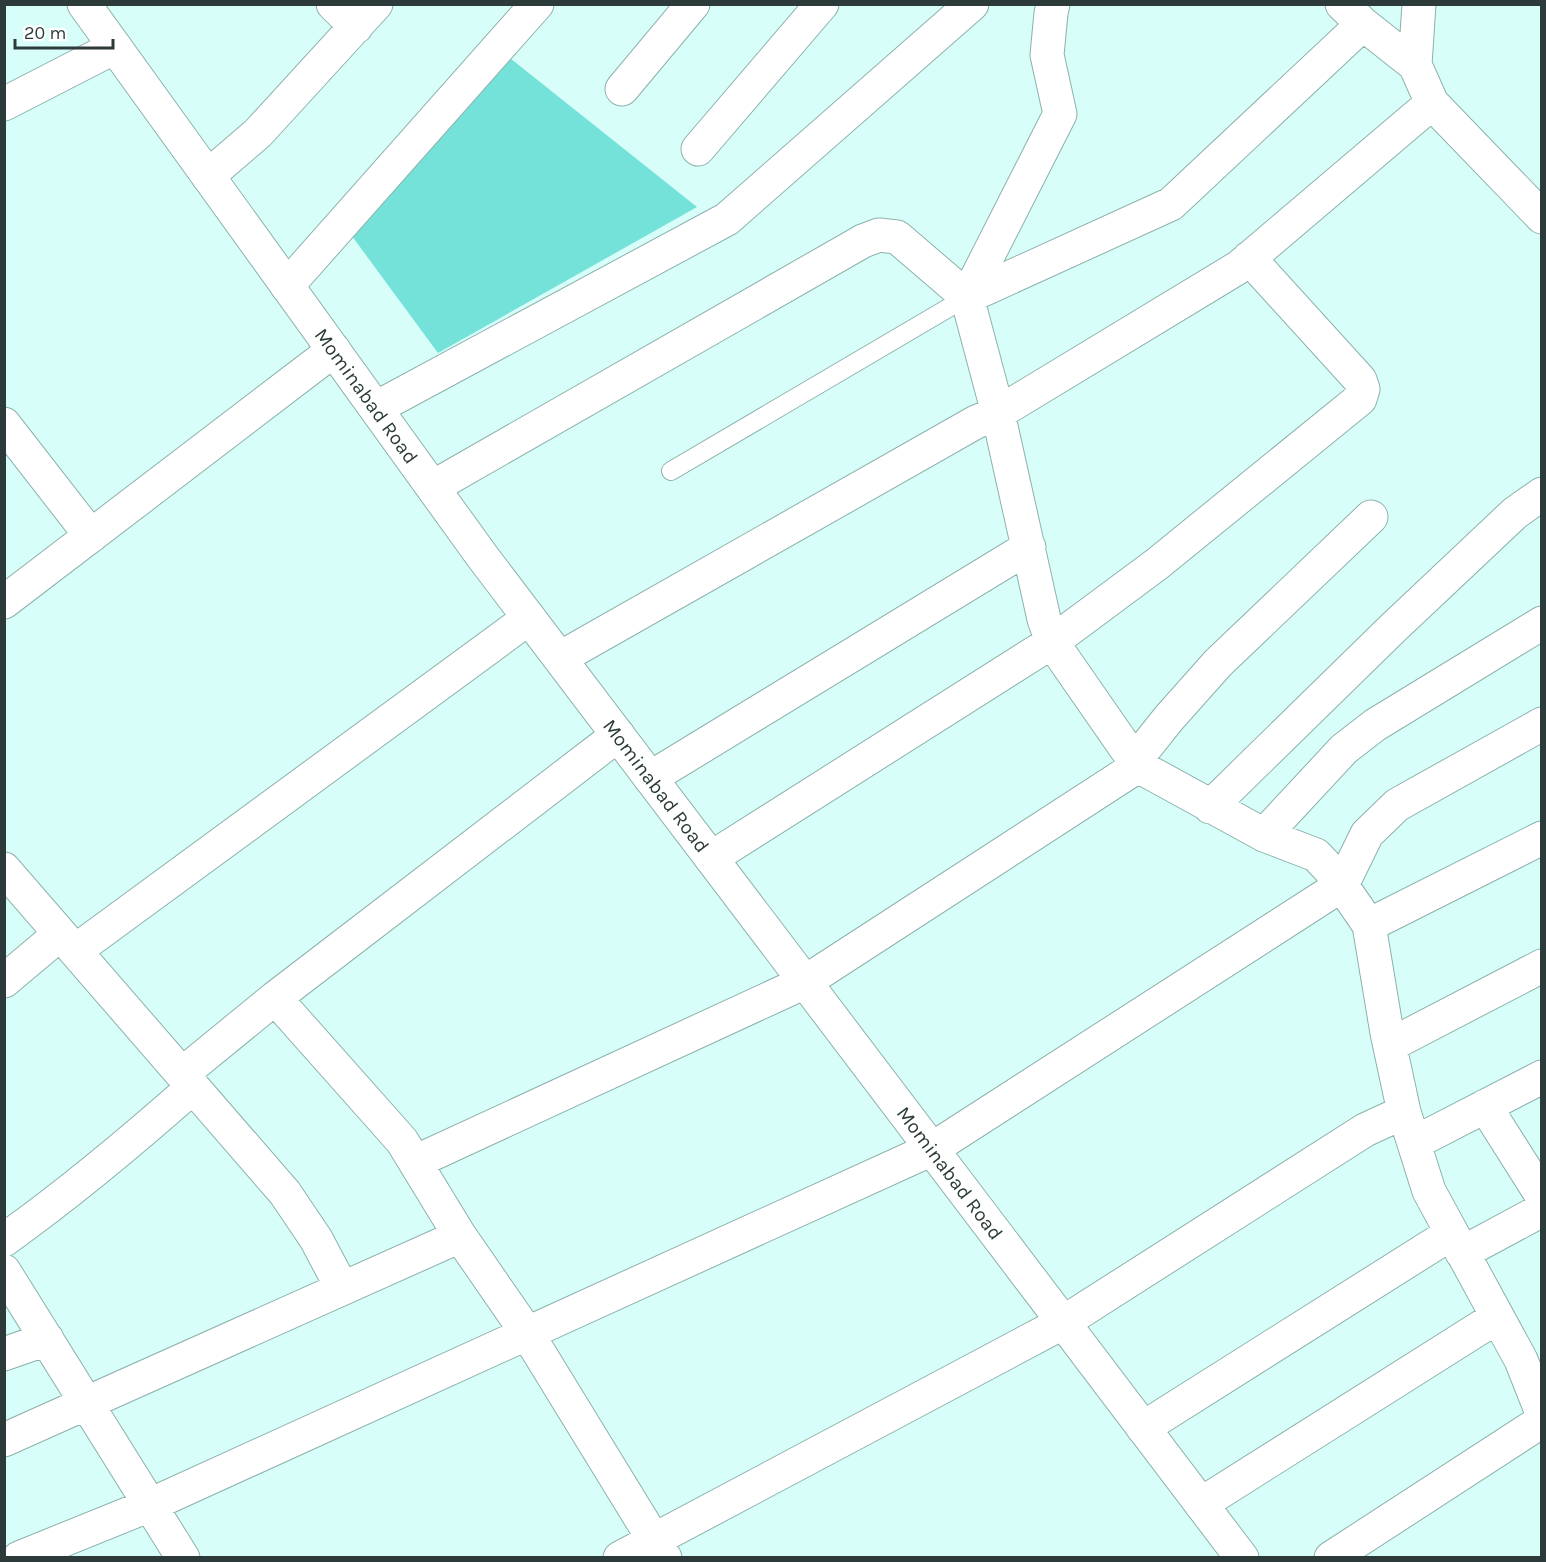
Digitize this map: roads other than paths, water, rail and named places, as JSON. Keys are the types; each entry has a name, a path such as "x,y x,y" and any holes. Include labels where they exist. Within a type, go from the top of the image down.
{"street":[{"name":"Mominabad Road","path":"84,4 529,618 1242,1557"},
{"path":"288,286 537,4"},
{"path":"622,89 693,4"},
{"path":"698,149 822,4"},
{"path":"376,408 727,219 972,4"},
{"path":"967,297 1060,114 1047,55 1053,4"},
{"path":"1415,65 1419,4"},
{"path":"208,176 258,133 355,12"},
{"path":"967,297 1171,204 1352,14 1415,65 1432,103 1542,216"},
{"path":"4,104 115,47"},
{"path":"560,658 976,422 998,413 1239,267 1432,103"},
{"path":"433,487 862,241 879,235 897,237 967,297 998,413 1044,619 1052,642 1136,764 1264,835 1316,855 1341,885 1369,925 1404,1112 1429,1191 1521,1360 1542,1413"},
{"path":"711,858 1052,642 1157,564 1360,399 1363,389 1360,380 1249,258"},
{"path":"4,602 334,350"},
{"path":"4,424 91,536"},
{"path":"1210,807 1400,621 1515,513 1542,494"},
{"path":"415,1162 806,982 1136,764 1169,718 1218,663 1371,517"},
{"path":"650,778 1029,547"},
{"path":"4,981 68,942 529,618"},
{"path":"1264,835 1344,749 1375,725 1542,623"},
{"path":"19,1557 150,1505 932,1149 1341,885 1367,834 1397,805 1542,724"},
{"path":"4,1240 56,1203 275,998 618,735"},
{"path":"1369,925 1542,838"},
{"path":"4,869 285,1193 316,1239 342,1288"},
{"path":"1390,1045 1542,966"},
{"path":"275,998 402,1141 460,1236 527,1333 659,1548"},
{"path":"1414,1143 1542,1077"},
{"path":"1485,1106 1542,1196"},
{"path":"620,1557 659,1548 1064,1322 1365,1130 1404,1112"},
{"path":"1143,1428 1457,1243 1542,1210"},
{"path":"4,1440 460,1236"},
{"path":"4,1271 183,1557"},
{"path":"1201,1504 1497,1317"},
{"path":"4,1354 47,1339"},
{"path":"1331,1557 1542,1421"}],"lane":[{"path":"671,471 967,297"}]}
